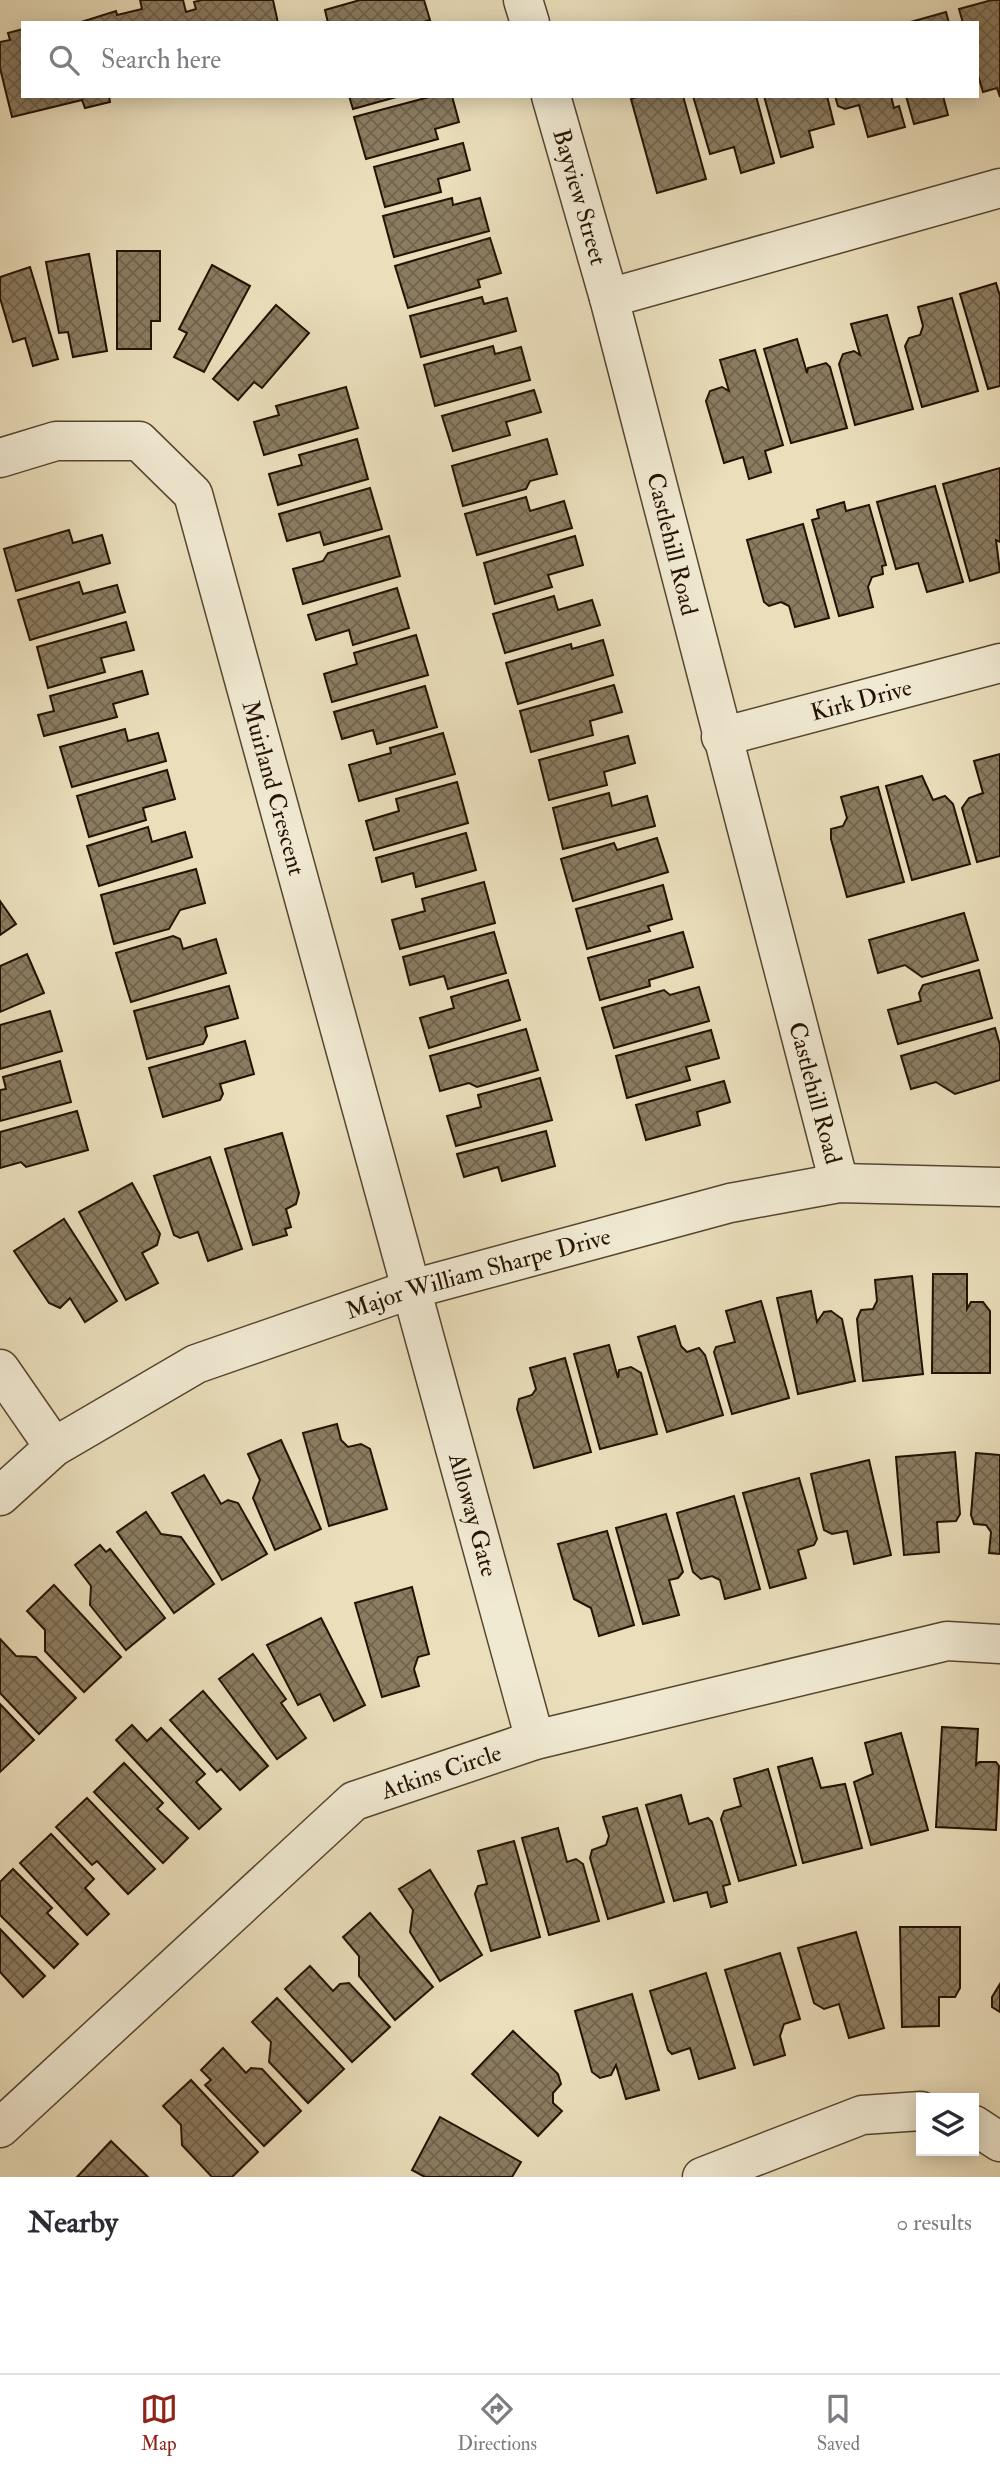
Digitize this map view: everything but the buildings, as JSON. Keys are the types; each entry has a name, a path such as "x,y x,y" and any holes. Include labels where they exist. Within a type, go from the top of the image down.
{"street":[{"path":"523,0 529,21"},
{"name":"Bayview Street","path":"552,98 608,298"},
{"path":"608,298 1000,188"},
{"name":"Castlehill Road","path":"608,298 839,1183"},
{"name":"Muirland Crescent","path":"0,458 56,441 139,441 193,494 412,1289"},
{"name":"Kirk Drive","path":"721,737 1000,663"},
{"name":"Major William Sharpe Drive","path":"0,1496 54,1447 196,1364 412,1289 730,1203 839,1183 1000,1187"},
{"name":"Alloway Gate","path":"412,1289 536,1740"},
{"path":"0,1369 54,1447"},
{"name":"Atkins Circle","path":"0,2128 354,1801 536,1740 947,1641 1000,1644"},
{"path":"702,2177 862,2115 916,2111"},
{"path":"979,2128 1000,2142"}]}
